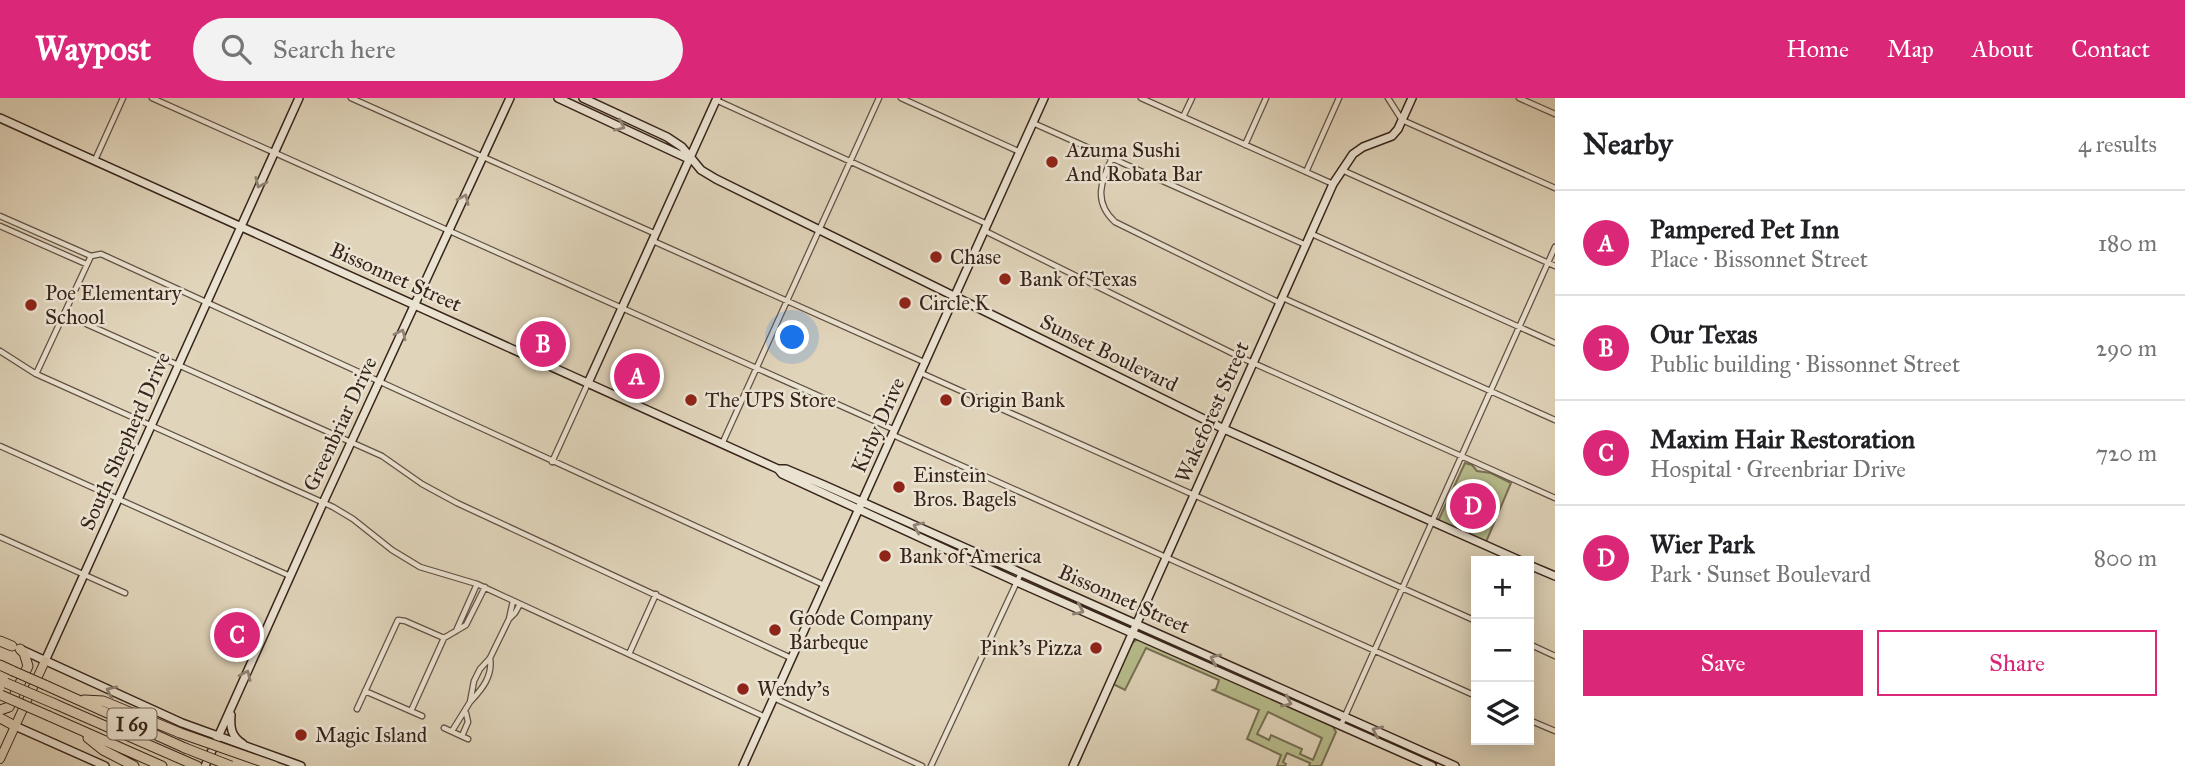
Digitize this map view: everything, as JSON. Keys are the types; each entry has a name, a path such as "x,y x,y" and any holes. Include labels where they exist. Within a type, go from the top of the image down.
{"highway":[{"path":"0,640 16,647 27,659 28,666 9,707 0,710"},
{"name":"I 69","path":"0,665 231,766"},
{"path":"3,681 197,766"},
{"name":"I 69","path":"1,694 162,766"},
{"path":"79,700 103,701 180,733 274,766"},
{"path":"0,718 15,726"},
{"path":"79,730 103,750 134,766"}],"main road":[{"name":"South Shepherd Drive","path":"0,759 299,98"},
{"name":"Greenbriar Drive","path":"205,766 510,98"},
{"name":"Sunset Boulevard","path":"558,98 690,159"},
{"name":"Sunset Boulevard","path":"583,98 667,136 682,147 701,170 819,230 1224,429 1510,556"},
{"name":"Kirby Drive","path":"743,766 1044,98"},
{"name":"Wakeforest Street","path":"1073,766 1333,184 1341,170 1359,150 1392,136 1412,98"},
{"path":"588,383 717,99"},
{"name":"Bissonnet Street","path":"0,117 722,444 778,469 786,469 945,550 1432,766"},
{"name":"Bissonnet Street","path":"860,506 949,541 1455,766"},
{"path":"945,550 949,541"},
{"path":"1534,567 1555,576"},
{"path":"16,647 219,737 301,766"},
{"path":"231,709 230,728 233,736 249,748"},
{"path":"15,726 105,766"},
{"path":"219,766 224,757 234,749 249,748"}],"street":[{"path":"95,160 123,98"},
{"path":"152,98 450,230 1167,558 1471,694"},
{"path":"351,98 926,363"},
{"path":"722,444 879,98"},
{"path":"901,98 1020,152"},
{"path":"1141,98 1333,184"},
{"path":"1183,117 1192,98"},
{"path":"1245,145 1266,98"},
{"path":"1306,172 1339,98"},
{"path":"1388,98 1402,120 1555,188"},
{"path":"1519,98 1555,114"},
{"path":"717,99 850,161 1253,363 1555,498"},
{"path":"1033,123 1306,245"},
{"path":"1112,158 1101,183 1100,198 1105,211 1115,222 1281,300 1555,420"},
{"path":"1341,170 1555,265"},
{"path":"0,216 91,256 101,254 825,585"},
{"path":"0,226 86,264"},
{"path":"1312,234 1555,343"},
{"path":"1340,725 1555,247"},
{"path":"36,374 91,256"},
{"path":"64,314 382,456 422,484 457,503 792,658"},
{"path":"0,351 36,374 323,503 354,519 406,560 436,573 485,587 765,717"},
{"path":"921,373 1472,619"},
{"path":"552,462 588,383"},
{"path":"0,446 291,576"},
{"path":"0,537 125,593"},
{"path":"932,766 1021,573"},
{"path":"456,632 477,584"},
{"path":"411,711 444,638 466,625 485,587"},
{"path":"629,654 656,594"},
{"path":"462,736 468,722 466,713 474,681 490,658 509,619 513,601"},
{"path":"509,619 520,604"},
{"path":"467,607 474,610"},
{"path":"357,709 398,620 444,638"},
{"path":"1534,646 1555,656"},
{"path":"470,702 483,687 490,673 490,658"},
{"path":"365,691 422,716"},
{"path":"774,698 922,766"},
{"path":"452,732 458,719 466,713"},
{"path":"1534,722 1555,732"},
{"path":"444,728 468,739"}],"green space":[{"path":"1465,463 1472,465 1477,471 1491,473 1511,483 1486,542 1438,521"},
{"path":"1138,639 1332,725 1336,732 1321,766 1309,766 1310,763 1287,753 1283,762 1285,766 1277,766 1281,755 1247,739 1259,710 1213,690 1219,680 1146,648 1125,690 1113,684 1132,643","holes":["1268,712 1322,738 1313,760 1300,754 1302,749 1271,735 1269,740 1257,734"]}],"place":[{"name":"Azuma Sushi And Robata Bar","path":"1052,162"},
{"name":"Chase","path":"936,257"},
{"name":"Bank of Texas","path":"1005,279"},
{"name":"Circle K","path":"905,303"},
{"name":"Poe Elementary School","path":"31,305"},
{"name":"Our Texas","path":"543,344"},
{"name":"Pampered Pet Inn","path":"637,376"},
{"name":"The UPS Store","path":"691,400"},
{"name":"Origin Bank","path":"946,400"},
{"name":"Einstein Bros. Bagels","path":"899,487"},
{"name":"Wier Park","path":"1473,506"},
{"name":"Bank of America","path":"885,556"},
{"name":"Goode Company Barbeque","path":"775,630"},
{"name":"Maxim Hair Restoration","path":"237,635"},
{"name":"Pink's Pizza","path":"1096,648"},
{"name":"Wendy's","path":"743,689"},
{"name":"Magic Island","path":"301,735"}]}
